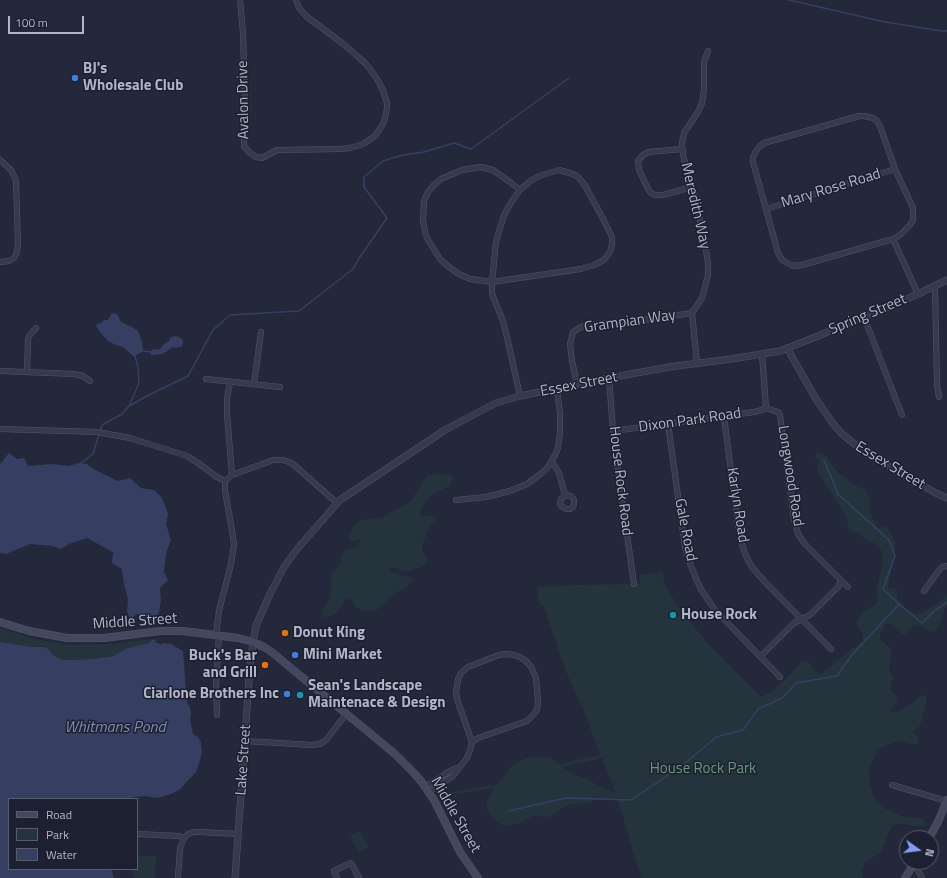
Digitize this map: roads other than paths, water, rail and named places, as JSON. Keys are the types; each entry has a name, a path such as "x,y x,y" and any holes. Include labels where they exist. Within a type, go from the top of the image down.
{"main road":[{"name":"Middle Street","path":"0,622 34,632 61,637 104,638 172,630 217,634 253,642 264,647 274,653 406,764 427,790 438,808 460,852 478,878"},
{"path":"934,830 947,800"}],"street":[{"name":"Avalon Drive","path":"240,0 243,33 245,95 244,146 249,152 256,157 262,158 277,150 284,149 340,149 363,144 375,136 383,124 387,114 387,103 383,90 367,65 342,43 306,16 299,8 296,0"},
{"name":"Meredith Way","path":"692,313 702,298 708,275 708,264 704,237 682,149 682,143 684,133 698,112 702,103 704,90 704,62 708,51"},
{"path":"859,116 864,116 877,121 880,126 895,169 913,208 910,225 900,235 893,239 802,265 791,265 782,260 778,253 753,162 753,157 756,151 764,143 859,116"},
{"path":"682,149 649,152 643,154 638,161 639,170 648,189 655,195 664,195 692,187"},
{"path":"0,160 11,170 16,180 18,244 17,252 14,258 9,261 0,262"},
{"path":"520,190 493,170 481,167 462,170 441,179 428,192 424,200 423,220 428,240 440,259 459,274 470,279 492,282 581,269 604,260 610,252 612,237 600,213 584,184 577,176 559,170 539,176 528,182 520,190 505,213 496,242 492,282 492,294 503,321 520,396"},
{"name":"Mary Rose Road","path":"766,209 895,169"},
{"path":"893,239 918,294"},
{"name":"Spring Street","path":"787,348 864,317 947,280"},
{"path":"935,286 937,385 939,397"},
{"path":"692,313 697,363"},
{"name":"Grampian Way","path":"577,384 570,344 573,332 578,328 597,324 692,313"},
{"path":"864,317 902,415"},
{"path":"27,372 28,340 29,336 36,328"},
{"path":"254,384 260,332"},
{"name":"Essex Street","path":"253,642 256,626 260,616 281,572 298,548 337,503 347,495 445,430 496,403 520,396 577,384 669,367 762,354 787,348 816,400 841,433 869,454 947,498"},
{"name":"Longwood Road","path":"762,354 766,408 778,412 780,415 794,519 798,534 805,544 848,587"},
{"path":"0,372 74,374 83,376 90,381"},
{"name":"House Rock Road","path":"609,378 621,492 634,584"},
{"path":"206,379 280,388"},
{"path":"230,382 226,414 232,475"},
{"path":"456,500 486,497 519,488 539,476 548,467 552,462 558,448 560,433 560,414 557,389"},
{"name":"Dixon Park Road","path":"614,431 724,417 754,412 766,408"},
{"name":"Karlyn Road","path":"724,417 738,525 744,548 752,567 801,620 831,649"},
{"name":"Gale Road","path":"668,424 687,555 702,591 715,610 780,678"},
{"path":"0,429 99,433 135,440 187,456 224,481"},
{"path":"224,481 232,475 273,460 286,460 293,464 337,503"},
{"path":"552,462 559,473 565,495"},
{"path":"217,715 217,634 219,612 231,564 234,545 224,491 224,481"},
{"path":"924,591 940,569 947,566"},
{"path":"760,657 794,623 810,615 838,587 840,579"},
{"name":"Lake Street","path":"235,878 253,642"},
{"path":"427,790 450,771 458,768 467,758 470,750 472,742 456,693 458,679 461,674 471,666 499,655 506,654 520,657 532,667 536,678 538,701 537,710 527,721 478,738 472,742"},
{"path":"245,741 320,744 326,740 346,714"},
{"path":"892,786 947,800"},
{"path":"178,878 180,848 184,838 188,834 194,832 238,834"},
{"path":"138,834 179,836 184,838"},
{"path":"337,878 334,871 351,863 359,878"}],"water":[{"path":"112,313 117,314 121,322 138,331 142,342 143,351 133,356 123,347 108,341 99,331 96,326 97,324 104,320 108,320"},
{"path":"174,336 182,339 183,341 181,347 171,348 163,354 151,355 150,352 152,350 159,350 170,340 170,338"},
{"path":"9,453 17,459 24,458 28,466 51,464 68,466 79,463 87,464 95,470 118,481 130,478 141,488 154,490 162,498 168,514 166,524 171,540 166,553 164,572 168,580 160,588 161,600 159,612 153,621 148,622 136,614 133,618 129,617 127,611 128,599 122,569 112,563 113,552 87,538 69,544 61,549 52,546 30,544 6,554 0,553 0,464"},
{"name":"Whitmans Pond","path":"156,639 155,642 161,644 171,644 183,651 187,702 191,713 190,718 192,730 193,734 198,737 201,742 202,752 196,772 179,790 171,794 154,798 147,796 130,798 8,798 8,870 111,870 114,878 0,878 0,642 32,647 45,647 52,654 64,660 95,659 113,656 128,648 150,643 152,640"}],"waterway":[{"path":"789,0 885,22 947,31"},
{"path":"100,431 102,425 122,414 129,406 188,376 213,330 230,315 299,311 353,269 387,218 364,187 364,177 383,161 403,155 424,152 454,143 471,149 569,78"},
{"path":"143,351 150,352"},
{"path":"130,404 139,383 138,367 135,356"},
{"path":"81,463 93,454 99,434"},
{"path":"824,460 838,494 889,540 895,556 883,589 922,623 933,612 947,602"},
{"path":"508,811 566,798 631,800 683,765 716,737 743,730 758,709 782,698 796,683 837,676 851,656 899,604"}],"place":[{"name":"BJ's Wholesale Club","path":"75,78"},
{"name":"House Rock","path":"673,615"},
{"name":"Donut King","path":"285,633"},
{"name":"Mini Market","path":"295,655"},
{"name":"Buck's Bar and Grill","path":"265,665"},
{"name":"Ciarlone Brothers Inc","path":"287,694"},
{"name":"Sean's Landscape Maintenace & Design","path":"300,695"}],"park label":[{"name":"House Rock Park","path":"703,769"}]}
